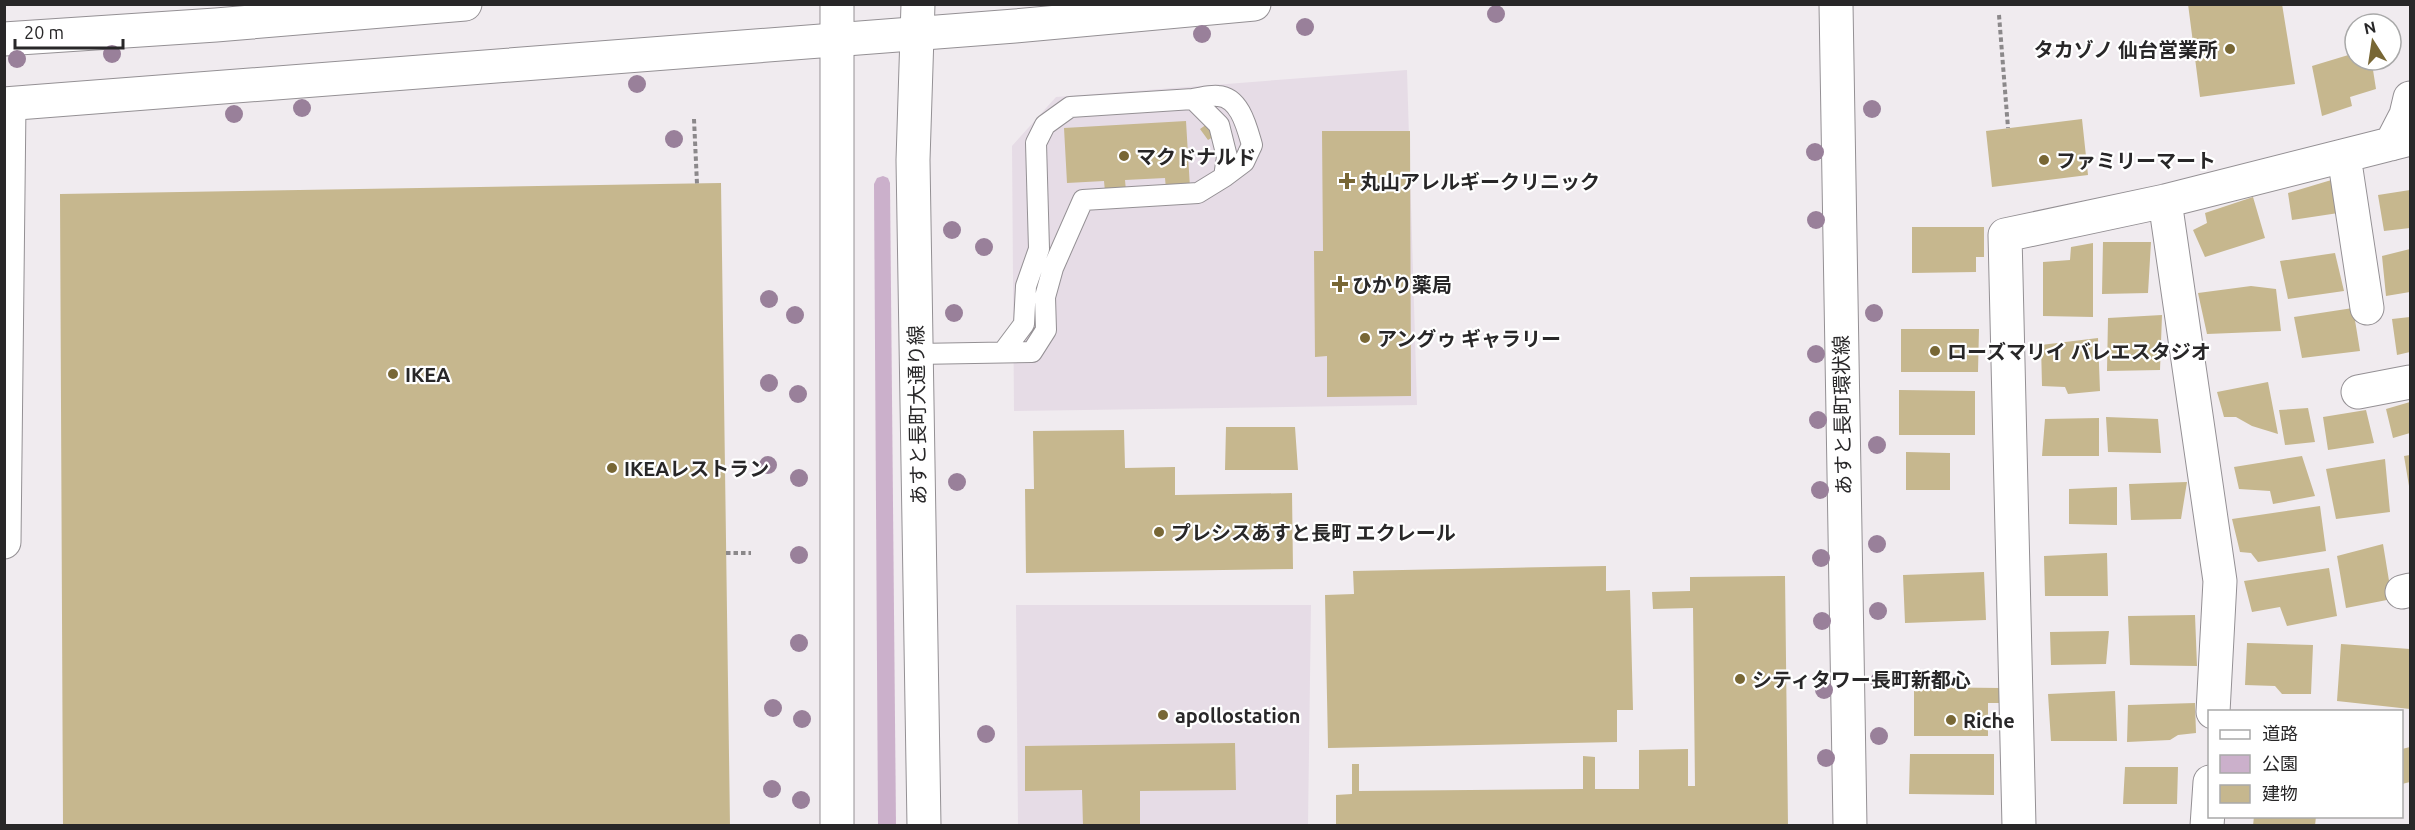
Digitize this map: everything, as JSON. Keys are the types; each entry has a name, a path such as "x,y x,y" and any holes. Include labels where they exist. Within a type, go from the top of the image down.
{"street":[{"path":"4,39 216,25 465,4"},
{"path":"837,4 837,825"},
{"path":"4,542 7,104 837,39 917,18 1015,26 1254,4"},
{"name":"あすと長町環状線","path":"1836,4 1850,825"},
{"name":"あすと長町大通り線","path":"917,18 913,160 924,825"},
{"path":"2019,825 2005,235 2165,201 2401,141 2410,98"},
{"path":"2344,156 2367,308"},
{"path":"2165,201 2220,581 2213,710"},
{"path":"2358,393 2410,382"}],"lane":[{"path":"916,354 1032,352 1046,330 1045,297 1053,268 1083,200 1198,193 1224,177 1244,162 1252,145 1236,105 1220,96 1070,107 1045,125 1036,143 1039,249 1026,286 1024,324 1004,352"},
{"path":"1193,99 1219,125 1227,156 1224,177"}],"path":[{"path":"1999,15 2008,128"},
{"path":"694,119 697,184"},
{"path":"726,553 751,553"}],"shaded area":[{"path":"1407,70 1417,405 1014,411 1012,146 1056,97"},
{"name":"apollostation","path":"1016,605 1311,605 1308,825 1018,825"}],"green space":[{"path":"883,176 888,178 890,183 896,826 878,825 874,184 877,178"}],"building":[{"path":"2188,4 2282,4 2295,84 2200,97"},
{"path":"2343,57 2343,72 2373,72 2376,89 2350,97 2352,106 2322,116 2312,66"},
{"path":"2082,119 2088,175 1992,187 1986,131"},
{"path":"1186,121 1190,188 1166,189 1165,178 1125,180 1126,191 1105,192 1104,181 1067,183 1064,128"},
{"path":"1210,122 1218,134 1208,140 1200,129"},
{"path":"1322,131 1410,131 1411,396 1327,397 1327,356 1315,357 1314,251 1323,251"},
{"path":"2338,178 2345,212 2292,220 2288,193"},
{"name":"IKEA","path":"721,183 730,826 63,826 60,194"},
{"path":"2410,190 2410,228 2384,231 2378,195"},
{"path":"2253,197 2265,238 2205,257 2193,230 2207,223 2205,213"},
{"path":"1912,227 1984,227 1984,257 1976,257 1976,272 1912,273"},
{"path":"2103,242 2151,242 2148,293 2102,294"},
{"path":"2093,243 2093,317 2043,316 2043,262 2070,260 2071,247"},
{"path":"2410,249 2410,292 2386,296 2382,256"},
{"path":"2335,253 2344,291 2288,299 2280,261"},
{"path":"2251,286 2276,289 2281,331 2207,334 2198,293"},
{"path":"2353,308 2360,351 2302,358 2294,317"},
{"path":"2162,315 2160,370 2107,371 2108,318"},
{"path":"2410,317 2410,352 2397,355 2392,319"},
{"path":"1901,329 1979,329 1978,372 1901,372"},
{"path":"2098,338 2100,391 2068,394 2065,387 2042,386 2041,345"},
{"path":"2268,382 2278,434 2252,426 2236,417 2224,417 2217,392"},
{"path":"1899,390 1975,391 1975,435 1899,435"},
{"path":"2410,402 2410,433 2393,438 2386,409"},
{"path":"2308,408 2315,442 2285,445 2279,410"},
{"path":"2366,410 2374,443 2328,450 2323,417"},
{"path":"2106,417 2158,419 2161,453 2108,452"},
{"path":"2099,418 2099,456 2042,456 2045,419"},
{"path":"1226,427 1295,427 1298,470 1225,470"},
{"name":"プレシスあすと長町 エクレール","path":"1124,430 1125,468 1175,467 1175,495 1292,493 1293,569 1026,573 1025,489 1034,489 1033,431"},
{"path":"1906,452 1950,453 1950,490 1906,490"},
{"path":"2410,455 2410,486 2409,486 2404,456"},
{"path":"2302,456 2315,496 2273,504 2270,491 2239,489 2234,467"},
{"path":"2385,459 2390,512 2336,519 2326,469"},
{"path":"2187,482 2181,519 2131,520 2129,484"},
{"path":"2117,487 2117,525 2069,524 2069,489"},
{"path":"2320,506 2326,551 2258,562 2251,553 2240,552 2232,519"},
{"path":"2383,544 2392,599 2346,608 2337,556"},
{"path":"2107,553 2108,596 2045,596 2044,556"},
{"path":"1606,566 1606,591 1630,590 1633,710 1617,710 1617,742 1328,748 1325,595 1354,594 1353,571"},
{"path":"2329,568 2337,616 2287,626 2280,607 2252,612 2244,581"},
{"path":"1984,572 1986,620 1905,623 1903,575"},
{"name":"シティタワー長町新都心","path":"1785,576 1788,826 1336,826 1336,795 1352,794 1352,764 1359,764 1359,791 1583,789 1583,756 1595,757 1595,789 1639,789 1639,750 1688,749 1688,786 1695,786 1693,608 1653,609 1652,592 1690,591 1690,577"},
{"path":"2195,615 2197,666 2130,665 2128,616"},
{"path":"2109,631 2106,664 2051,665 2050,632"},
{"path":"2247,643 2313,645 2311,694 2282,694 2275,686 2245,685"},
{"path":"2341,644 2410,649 2410,709 2337,701"},
{"name":"Riche","path":"1914,687 2001,688 2001,703 1988,703 1988,736 1914,736"},
{"path":"2115,691 2117,741 2051,741 2048,694"},
{"path":"2195,703 2196,733 2178,735 2170,740 2127,742 2128,705"},
{"path":"1235,743 1236,790 1140,791 1140,826 1083,826 1082,790 1025,791 1025,746"},
{"path":"2410,747 2410,782 2403,784 2403,749"},
{"path":"1910,754 1994,754 1994,795 1909,794"},
{"path":"2125,767 2178,767 2177,804 2123,804"},
{"path":"2254,818 2316,818 2315,826 2253,826"}],"place":[{"name":"タカゾノ 仙台営業所","path":"2230,49"},
{"name":"マクドナルド","path":"1124,156"},
{"name":"ファミリーマート","path":"2044,160"},
{"name":"丸山アレルギークリニック","path":"1347,181"},
{"name":"ひかり薬局","path":"1340,284"},
{"name":"アングゥ ギャラリー","path":"1365,338"},
{"name":"ローズマリイ バレエスタジオ","path":"1935,351"},
{"name":"IKEA","path":"393,374"},
{"name":"IKEAレストラン","path":"612,468"},
{"name":"プレシスあすと長町 エクレール","path":"1159,532"},
{"name":"シティタワー長町新都心","path":"1740,679"},
{"name":"apollostation","path":"1163,715"},
{"name":"Riche","path":"1951,720"}]}
